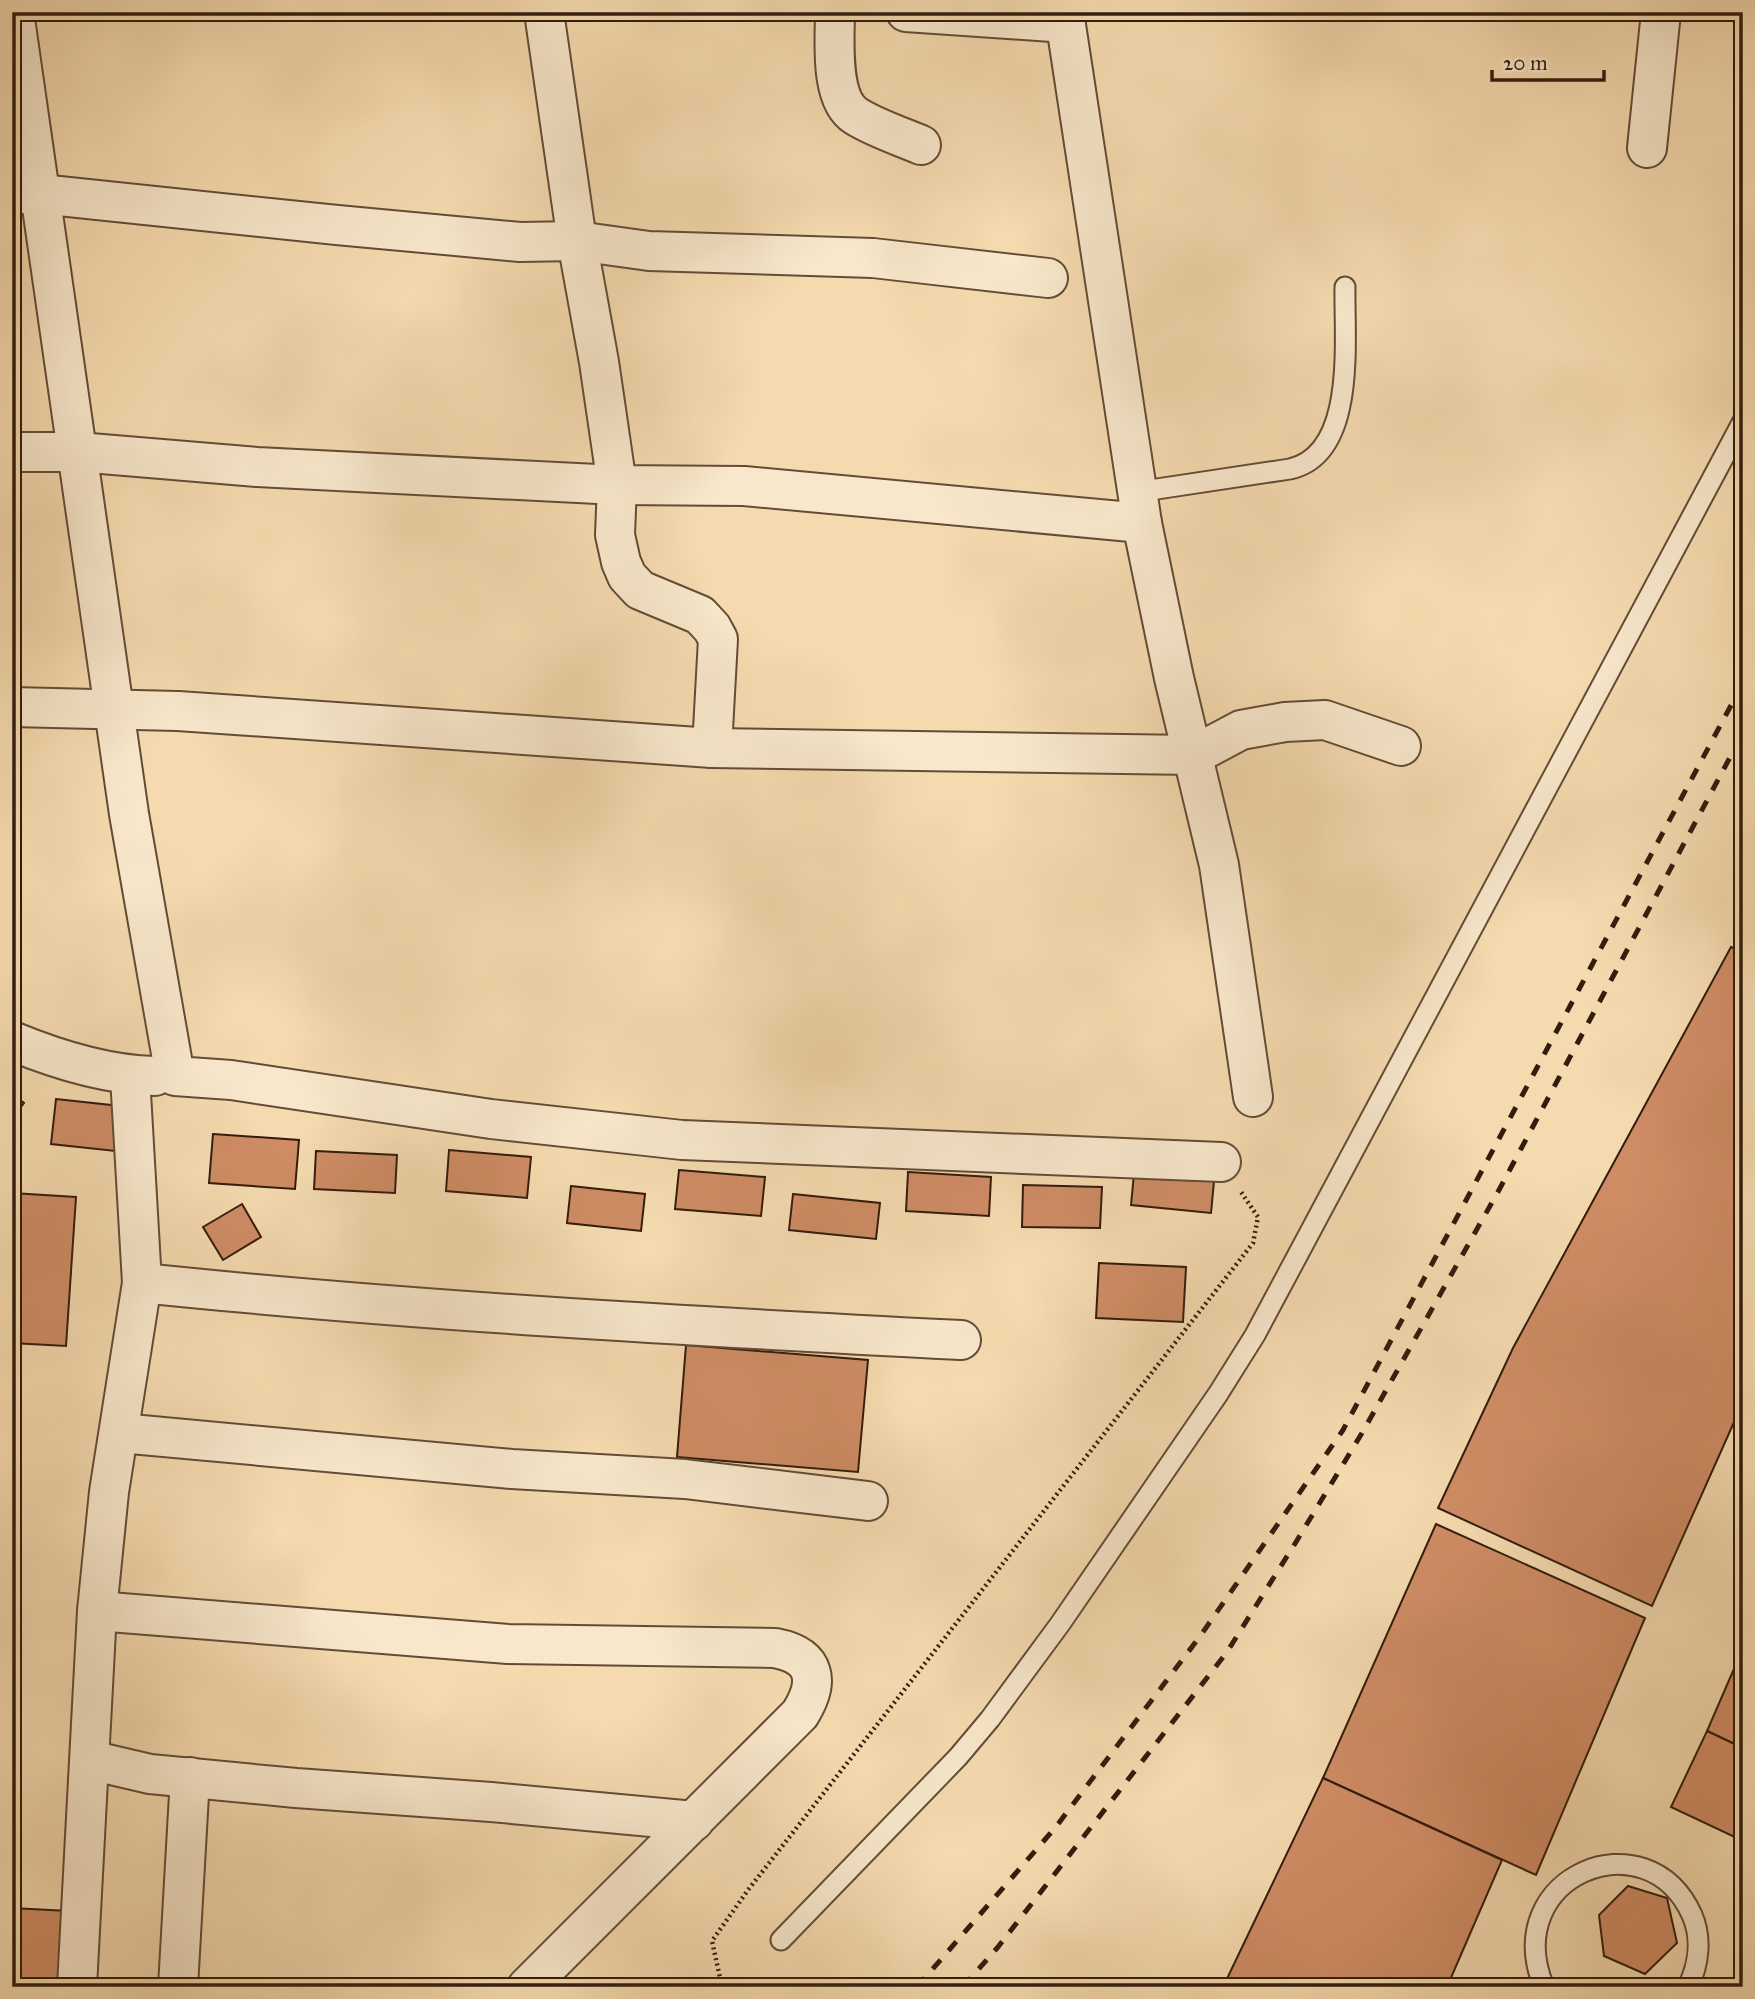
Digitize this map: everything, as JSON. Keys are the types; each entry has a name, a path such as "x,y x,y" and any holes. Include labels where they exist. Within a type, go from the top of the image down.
{"street":[{"path":"14,12 26,194 78,452 145,916 175,1076"},
{"path":"544,12 577,242 599,362 617,485 615,535 621,562 627,576 640,590 700,615 718,639 712,748"},
{"path":"835,12 836,77 843,98 853,115 921,145"},
{"path":"906,12 1065,18 1140,507 1174,678 1219,865 1253,1097"},
{"path":"1647,148 1661,12"},
{"path":"26,194 494,240 577,242 649,251 873,258 1048,278"},
{"path":"12,452 78,452 257,467 617,485 744,486 1140,507"},
{"path":"12,707 115,708 712,748 1194,755 1241,730 1285,722 1325,720 1401,746"},
{"path":"12,1041 55,1059 130,1076 231,1080 491,1119 682,1140 1221,1162"},
{"path":"77,1987 97,1611 109,1492 142,1283 130,1076"},
{"path":"142,1283 310,1300 676,1325 961,1340"},
{"path":"120,1433 512,1469 685,1479 868,1501"},
{"path":"97,1611 508,1644 775,1648 802,1658 810,1669 814,1682 810,1697 800,1714 527,1987"},
{"path":"90,1760 150,1774 694,1821"},
{"path":"178,1987 190,1777"}],"lane":[{"path":"1140,507 1303,466 1317,456 1329,440 1338,416 1343,380 1345,287"},
{"path":"781,1940 958,1757 990,1719 1076,1601 1248,1347 1743,421"},
{"path":"1544,1987 1537,1971 1534,1952 1540,1915 1563,1884 1596,1867 1615,1864 1648,1870 1663,1878 1686,1902 1694,1919 1698,1938 1698,1956 1688,1987"}],"path":[{"path":"722,1987 712,1941 748,1889 1253,1243 1258,1217 1221,1162"}],"building":[{"path":"1731,947 1743,952 1743,1402 1652,1606 1438,1508 1513,1348"},
{"path":"12,1094 24,1103 12,1119"},
{"path":"56,1099 120,1106 115,1151 51,1144"},
{"path":"213,1134 299,1140 295,1189 209,1183"},
{"path":"449,1150 531,1157 527,1198 446,1191"},
{"path":"316,1151 397,1155 395,1193 314,1189"},
{"path":"1135,1163 1215,1171 1211,1213 1131,1205"},
{"path":"679,1170 765,1177 761,1216 675,1209"},
{"path":"908,1172 991,1177 989,1216 906,1211"},
{"path":"1023,1185 1102,1187 1100,1228 1022,1227"},
{"path":"571,1186 645,1194 641,1231 567,1223"},
{"path":"12,1193 76,1197 66,1346 12,1343"},
{"path":"793,1194 880,1203 876,1239 789,1230"},
{"path":"242,1204 261,1237 223,1260 203,1227"},
{"path":"1099,1263 1186,1267 1183,1322 1096,1318"},
{"path":"686,1345 868,1360 858,1472 677,1457"},
{"path":"1436,1524 1645,1618 1536,1875 1323,1778"},
{"path":"1743,1648 1743,1748 1707,1731"},
{"path":"1707,1731 1743,1748 1743,1841 1671,1807"},
{"path":"1323,1778 1502,1860 1447,1987 1223,1987"},
{"path":"1628,1886 1667,1898 1677,1943 1645,1974 1604,1956 1599,1915"},
{"path":"12,1908 68,1911 63,1987 12,1987"}],"railway":[{"path":"917,1987 1055,1828 1201,1635 1343,1430 1743,683"},
{"path":"963,1987 998,1947 1227,1652 1296,1542 1362,1433 1499,1190 1743,733"}]}
